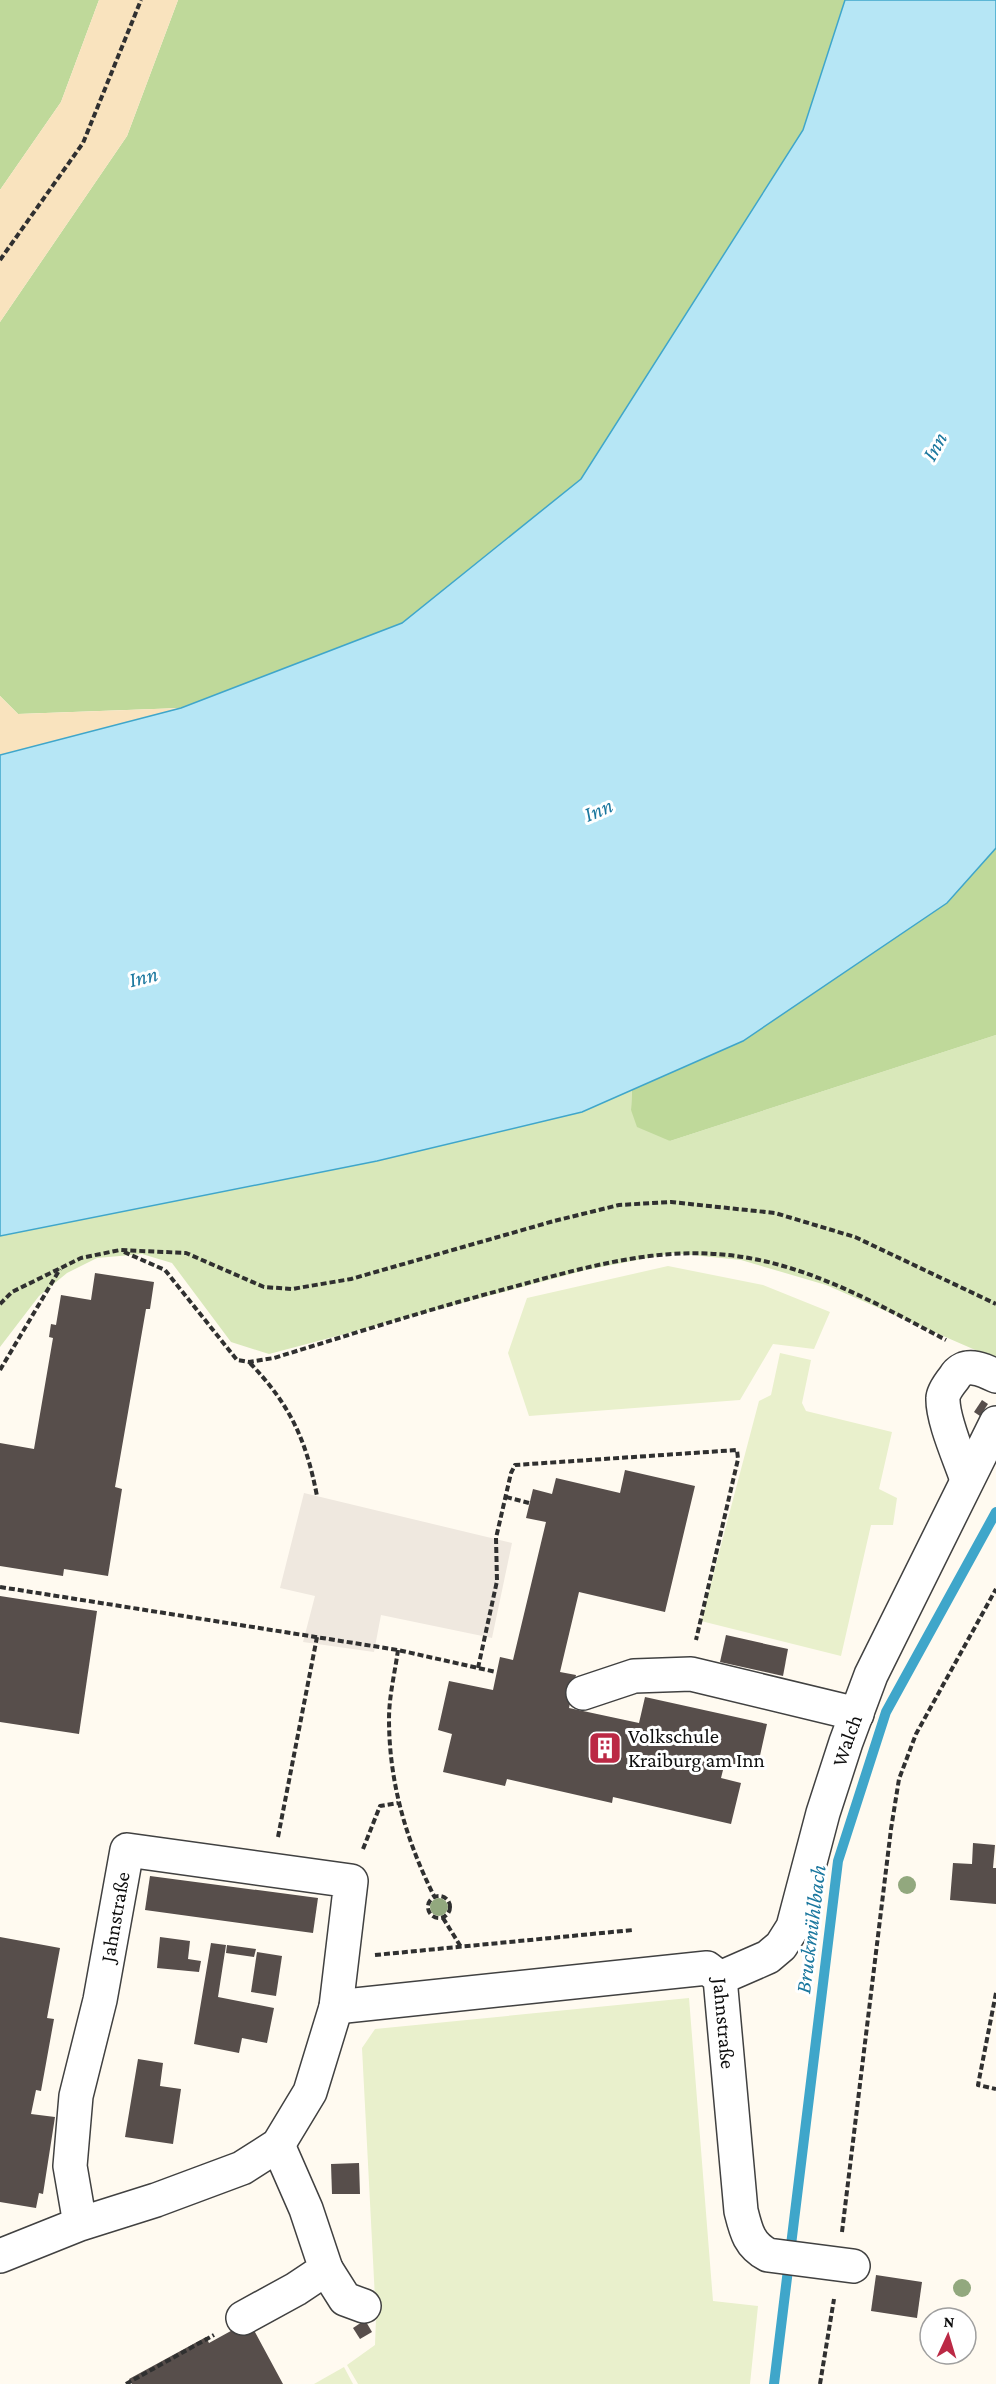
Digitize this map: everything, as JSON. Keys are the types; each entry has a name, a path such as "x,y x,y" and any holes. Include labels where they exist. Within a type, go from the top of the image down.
{"street":[{"path":"967,1480 945,1415 942,1396 957,1374 982,1372"},
{"name":"Walch","path":"720,1978 768,1957 781,1946 793,1928 823,1813 856,1714 872,1675 996,1424"},
{"path":"583,1693 634,1676 691,1674 856,1714"},
{"name":"Jahnstraße","path":"80,2224 70,2166 76,2096 100,2000 127,1850 351,1881"},
{"path":"0,2256 80,2224 156,2200 242,2168 278,2145 310,2092 336,2007 351,1881"},
{"name":"Jahnstraße","path":"336,2007 707,1968 720,1978 741,2211 748,2236 757,2249 768,2255 840,2265"},
{"path":"278,2145 306,2209 326,2269 345,2299 364,2306"},
{"path":"243,2318 296,2289 326,2269"}],"path":[{"path":"0,260 82,143 141,0"},
{"path":"0,1304 12,1292 81,1258 120,1250 186,1253 264,1287 292,1289 351,1279 554,1221 619,1205 671,1202 775,1213 855,1237 996,1304"},
{"path":"120,1250 165,1270 237,1360 249,1362 274,1358 441,1306 563,1273 632,1258 684,1252 754,1259 811,1275 879,1305 954,1344 982,1372"},
{"path":"0,1370 60,1268"},
{"path":"249,1362 263,1377 296,1424 309,1458 317,1496"},
{"path":"478,1668 497,1581 496,1538 512,1469 515,1465 738,1450 738,1459 698,1625 691,1674"},
{"path":"506,1497 529,1503"},
{"path":"0,1587 398,1650 496,1672"},
{"path":"820,2384 840,2265 899,1779 916,1734 996,1589"},
{"path":"272,1870 286,1785 317,1637"},
{"path":"398,1650 389,1717 391,1760 398,1803 415,1859 434,1896"},
{"path":"351,1881 380,1806 398,1803"},
{"path":"441,1895 451,1905 449,1913 443,1918 434,1918 428,1912 428,1903 434,1896 441,1895"},
{"path":"443,1918 461,1947"},
{"path":"342,1958 633,1930"},
{"path":"996,1993 978,2085 996,2089"},
{"path":"126,2384 243,2318"}],"green space":[{"path":"0,0 99,0 61,102 0,190"},
{"path":"178,0 845,0 803,130 581,479 402,623 181,708 18,714 0,696 0,322 127,136"},
{"path":"996,848 996,1035 670,1141 637,1127 631,1110 632,1089 743,1041 947,903"},
{"path":"996,1035 996,1359 826,1285 741,1260 673,1253 586,1270 269,1354 231,1342 172,1263 142,1254 97,1258 67,1273 39,1296 0,1347 0,1236 377,1161 581,1112 632,1089 631,1110 670,1141"},
{"path":"668,1266 763,1285 830,1312 814,1349 773,1344 740,1400 529,1416 508,1353 527,1298"},
{"path":"780,1353 811,1360 802,1403 806,1411 892,1432 879,1489 897,1498 893,1525 871,1525 841,1656 701,1621 759,1401 771,1395"},
{"path":"689,1998 713,2301 758,2306 750,2384 358,2384 347,2365 375,2345 376,2318 362,2048 375,2029"},
{"path":"344,2367 353,2384 314,2384"}],"sand":[{"path":"99,0 178,0 127,136 0,322 0,190 61,102"},
{"path":"0,696 18,714 181,708 0,755"}],"shaded area":[{"path":"304,1493 512,1543 492,1638 381,1615 374,1652 303,1642 315,1596 280,1588"}],"water":[{"name":"Inn","path":"845,0 996,0 996,848 947,903 743,1041 582,1112 377,1161 0,1236 0,755 181,708 402,623 581,479 803,130"}],"building":[{"path":"95,1273 154,1282 150,1309 146,1309 115,1487 122,1489 108,1576 64,1569 63,1576 0,1566 0,1443 34,1449 53,1338 49,1337 51,1324 56,1325 61,1295 91,1300"},
{"path":"982,1400 988,1404 980,1416 974,1412"},
{"path":"625,1470 695,1486 665,1612 579,1592 560,1672 576,1675 569,1708 639,1723 645,1697 767,1724 757,1769 725,1762 721,1778 741,1783 731,1824 613,1797 612,1803 507,1779 505,1786 443,1772 452,1734 438,1730 449,1681 493,1690 500,1657 513,1660 546,1522 526,1518 533,1489 552,1494 556,1478 620,1493"},
{"path":"0,1596 97,1611 79,1734 0,1722"},
{"path":"726,1635 788,1649 783,1676 720,1662"},
{"path":"973,1843 995,1845 993,1868 996,1868 996,1904 950,1900 953,1863 972,1864"},
{"path":"150,1876 318,1898 313,1933 145,1910"},
{"path":"0,1937 60,1948 47,2018 54,2019 41,2091 36,2090 31,2114 55,2117 43,2194 39,2193 36,2208 0,2202"},
{"path":"160,1937 190,1941 188,1959 201,1961 199,1972 157,1968"},
{"path":"211,1943 226,1945 218,1997 274,2008 267,2043 242,2038 239,2053 194,2044"},
{"path":"227,1945 256,1949 254,1957 226,1953"},
{"path":"257,1952 282,1956 276,1996 251,1992"},
{"path":"138,2059 163,2063 160,2086 181,2089 173,2144 125,2137"},
{"path":"359,2163 360,2194 332,2194 331,2164"},
{"path":"876,2275 922,2282 917,2318 871,2311"},
{"path":"365,2320 372,2332 360,2339 353,2328"},
{"path":"249,2321 283,2384 132,2384 129,2379 206,2337 209,2343"}],"waterway":[{"name":"Bruckmühlbach","path":"774,2384 838,1861 886,1712 996,1512"}],"place":[{"name":"Volkschule Kraiburg am Inn","path":"605,1748"}]}
